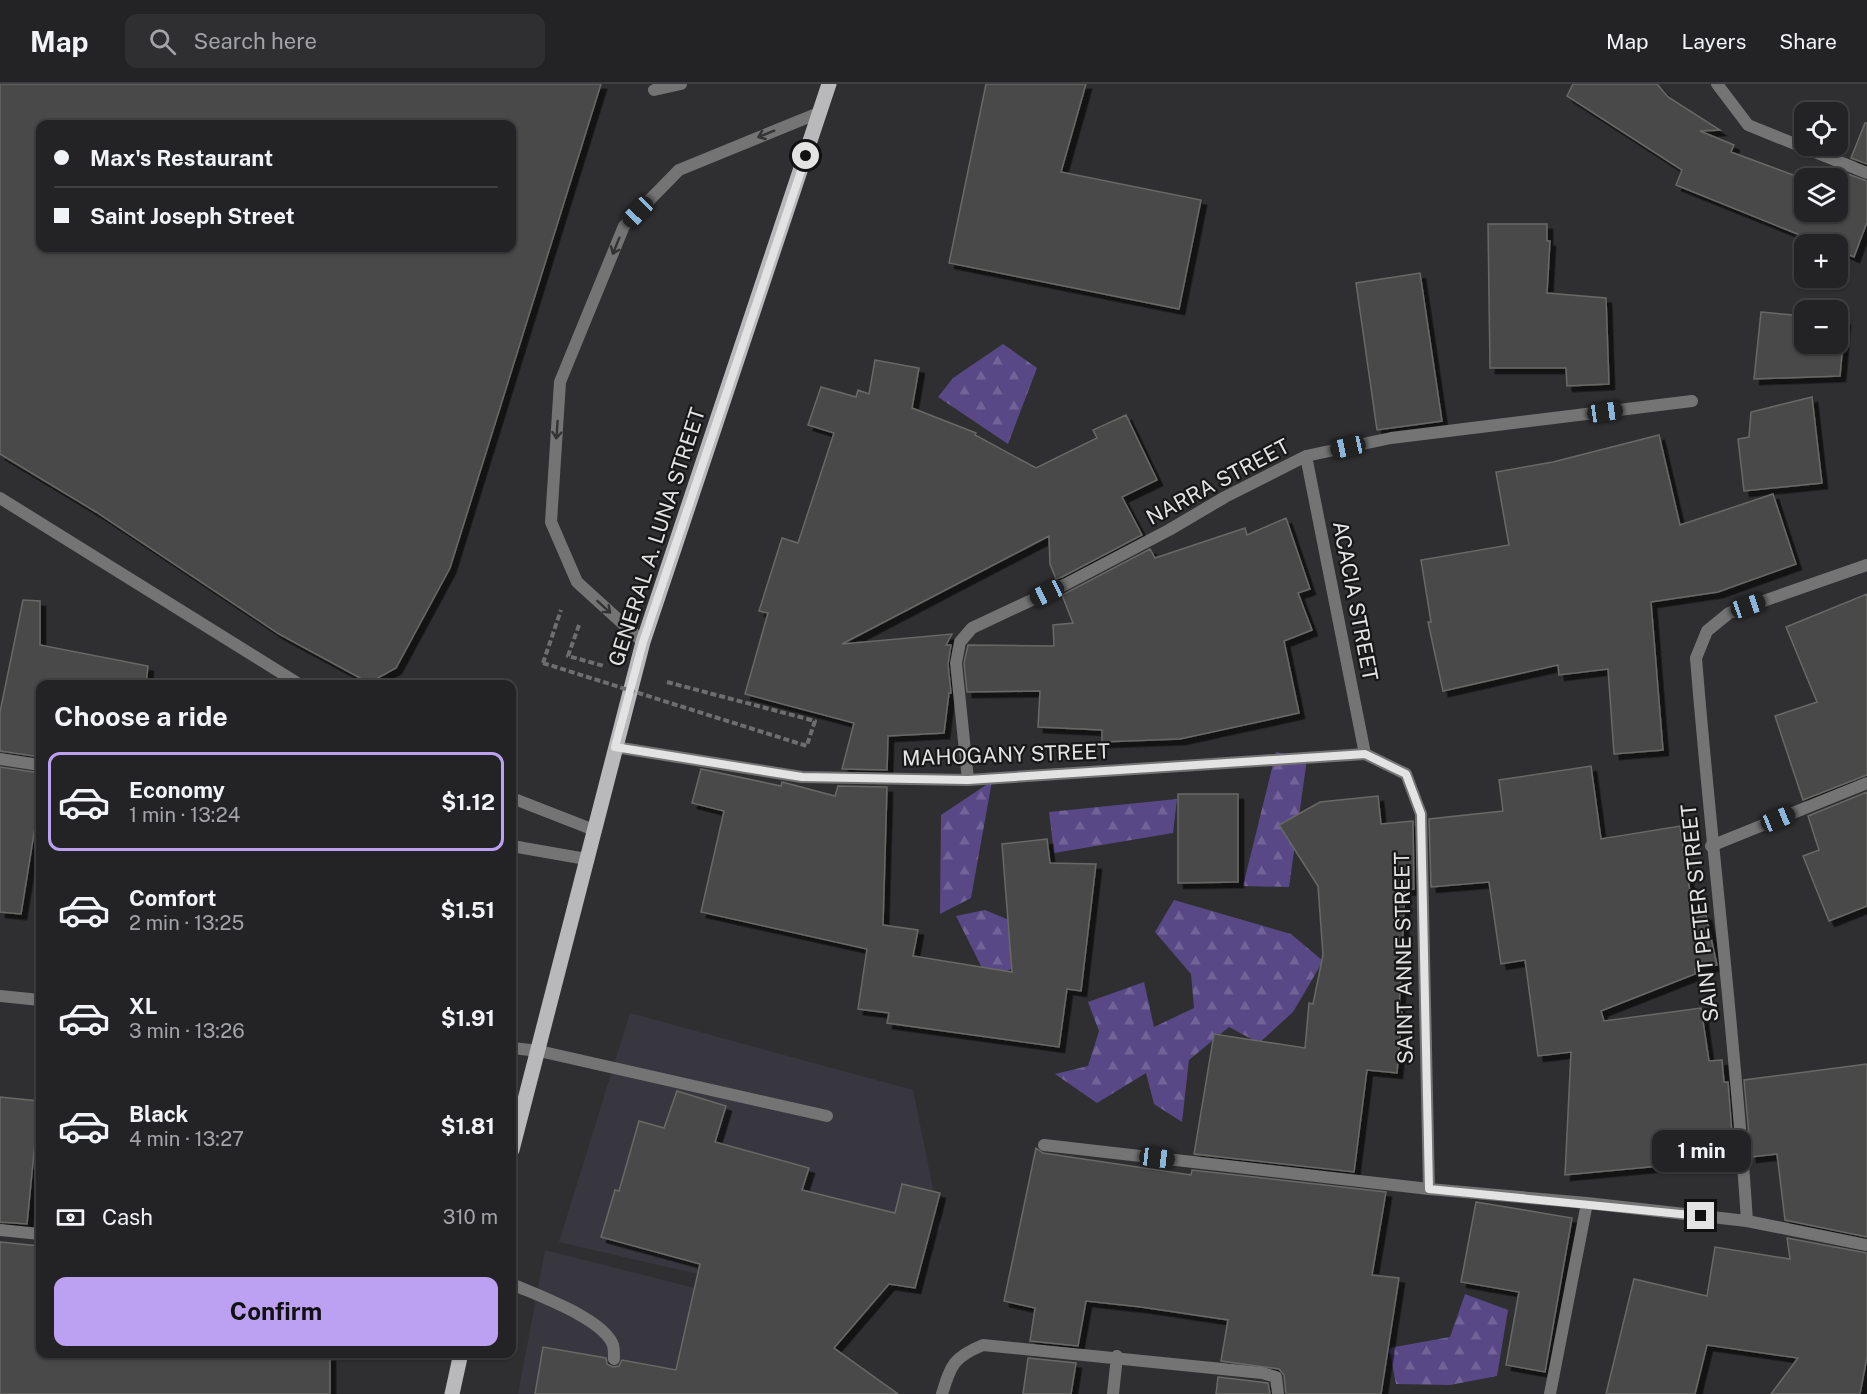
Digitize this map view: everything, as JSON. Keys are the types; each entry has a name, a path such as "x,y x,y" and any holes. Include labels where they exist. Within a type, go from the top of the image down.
{"main road":[{"name":"GENERAL A. LUNA STREET","path":"516,1135 633,674 829,84"},
{"path":"452,1394 460,1358"}],"street":[{"path":"654,90 681,84"},
{"path":"1717,84 1748,125 1867,173"},
{"path":"643,642 577,582 551,522 560,382 624,226 679,170 820,112"},
{"name":"NARRA STREET","path":"968,780 956,663 960,642 972,628 1066,585 1225,497 1306,456 1391,438 1692,401"},
{"name":"ACACIA STREET","path":"1306,456 1365,754"},
{"path":"0,498 293,680"},
{"name":"SAINT PETER STREET","path":"1747,1221 1739,1101 1711,846 1696,658 1707,631 1729,613 1867,565"},
{"name":"MAHOGANY STREET","path":"615,747 802,777 968,780 1365,754"},
{"name":"SAINT ANNE STREET","path":"1365,754 1406,774 1421,814 1429,1189"},
{"path":"0,759 36,764"},
{"path":"1711,846 1867,783"},
{"path":"516,800 594,830"},
{"path":"516,847 586,859"},
{"path":"0,996 36,1000"},
{"path":"516,1048 539,1051 827,1116"},
{"path":"1044,1145 1429,1189 1587,1203 1747,1221 1867,1245"},
{"path":"1550,1394 1587,1203"},
{"path":"0,1230 36,1234"},
{"path":"516,1286 577,1314 602,1330 613,1344 614,1359"},
{"path":"942,1394 948,1372 961,1354 983,1345 1117,1356 1262,1373 1276,1377 1278,1394"},
{"path":"1113,1394 1117,1356"}],"path":[{"path":"564,601 543,663 807,746 815,721 633,674"},
{"path":"568,656 581,617"}],"shaded area":[{"path":"630,1013 913,1090 941,1228 870,1314 559,1242"},
{"path":"545,1250 761,1305 735,1394 518,1394"}],"green space":[{"path":"1003,344 1037,368 1008,444 938,397 953,378"},
{"path":"1276,752 1307,759 1289,887 1243,886"},
{"path":"992,781 971,898 940,914 941,815"},
{"path":"1177,799 1173,833 1054,853 1049,812"},
{"path":"1174,900 1291,934 1323,961 1293,1012 1259,1043 1229,1027 1189,1060 1182,1122 1154,1104 1146,1073 1097,1103 1055,1074 1088,1066 1099,1031 1088,1002 1144,982 1154,1027 1194,1008 1191,974 1155,932"},
{"path":"985,910 1028,928 1014,968 987,978 956,916"},
{"path":"1465,1294 1508,1310 1497,1376 1450,1385 1396,1384 1389,1348 1450,1337"}],"building":[{"path":"0,84 601,84 450,568 396,668 374,680 363,680 279,634 96,512 0,454"},
{"path":"986,84 1086,84 1061,172 1201,200 1179,309 949,263"},
{"path":"1573,84 1657,84 1668,97 1720,130 1700,131 1734,145 1731,152 1794,175 1794,222 1848,222 1848,174 1867,181 1867,222 1854,257 1848,254 1848,234 1797,234 1676,185 1682,170 1567,96"},
{"path":"1865,123 1867,123 1867,164 1851,158"},
{"path":"1488,224 1547,224 1547,241 1550,241 1547,293 1606,298 1609,384 1567,386 1566,368 1490,368"},
{"path":"1420,273 1442,421 1377,430 1356,283"},
{"path":"1761,312 1794,315 1794,354 1842,354 1840,376 1754,379"},
{"path":"875,360 919,368 912,408 976,433 975,435 1036,468 1097,438 1093,430 1126,415 1157,480 1122,497 1142,535 1062,577 1056,579 1050,564 1049,536 842,644 952,634 946,645 951,645 948,664 951,693 949,693 944,733 888,736 887,770 842,769 854,723 745,694 768,613 759,611 782,538 798,543 834,433 808,425 821,387 856,397 858,390 869,394"},
{"path":"1812,397 1822,483 1744,491 1738,439 1749,437 1751,412"},
{"path":"1659,435 1680,525 1773,494 1796,564 1718,592 1651,602 1663,750 1614,754 1608,669 1559,675 1558,665 1443,691 1428,622 1431,622 1421,560 1509,545 1496,472 1553,462"},
{"path":"1286,518 1310,589 1298,593 1312,630 1284,641 1299,713 1180,739 1102,742 1102,730 1038,727 1040,691 967,692 964,663 968,645 1054,646 1053,625 1073,623 1062,595 1150,549 1155,558 1245,528 1247,535"},
{"path":"1867,594 1867,775 1803,800 1775,716 1817,702 1786,627"},
{"path":"23,600 40,601 40,645 148,666 146,680 36,680 36,756 0,751 0,712"},
{"path":"1591,766 1601,839 1680,826 1694,918 1706,915 1717,965 1695,969 1695,974 1601,1011 1604,1021 1701,1008 1709,1061 1722,1060 1724,1082 1728,1082 1734,1159 1565,1175 1571,1052 1538,1056 1525,960 1501,964 1489,882 1431,887 1429,819 1503,811 1499,780"},
{"path":"0,767 36,772 36,821 21,914 0,912"},
{"path":"701,769 781,786 782,782 835,796 838,786 887,787 883,925 918,930 913,956 1012,972 1002,844 1047,839 1050,863 1096,864 1081,991 1067,989 1059,1047 887,1023 889,1013 858,1009 867,949 701,912 724,811 692,803"},
{"path":"1867,792 1867,906 1829,921 1803,856 1819,850 1808,816"},
{"path":"1178,794 1238,794 1238,882 1178,883"},
{"path":"1378,796 1381,824 1413,821 1414,889 1405,890 1399,1011 1402,1012 1397,1073 1367,1070 1354,1172 1194,1154 1214,1034 1305,1048 1309,1003 1313,1004 1323,955 1318,886 1279,825 1320,802"},
{"path":"1867,1064 1867,1237 1785,1220 1777,1154 1751,1157 1744,1080"},
{"path":"677,1091 726,1106 715,1142 809,1168 802,1190 895,1213 902,1184 940,1193 915,1288 889,1284 834,1348 898,1394 535,1394 543,1347 606,1358 607,1364 613,1367 619,1366 622,1360 676,1370 700,1264 601,1237 615,1190 619,1191 639,1121 664,1128"},
{"path":"0,1097 36,1101 36,1132 27,1224 0,1222"},
{"path":"1036,1148 1043,1153 1191,1175 1192,1170 1386,1192 1372,1275 1399,1278 1381,1394 1286,1394 1284,1375 1279,1369 1221,1361 1228,1320 1086,1301 1078,1346 1030,1341 1035,1308 1004,1301"},
{"path":"1476,1202 1572,1218 1545,1372 1506,1365 1519,1292 1461,1282"},
{"path":"1787,1238 1867,1253 1867,1357 1860,1394 1771,1394 1798,1358 1707,1345 1695,1394 1606,1394 1634,1279 1707,1296 1715,1247 1790,1259"},
{"path":"0,1242 36,1246 36,1358 330,1358 330,1394 0,1394"},
{"path":"1028,1358 1076,1363 1071,1394 1023,1394"},
{"path":"1218,1377 1268,1383 1270,1394 1216,1394"}],"route":[{"path":"806,156 643,642 615,747 802,777 968,780 1365,754 1406,774 1421,814 1429,1189 1701,1216"}]}
